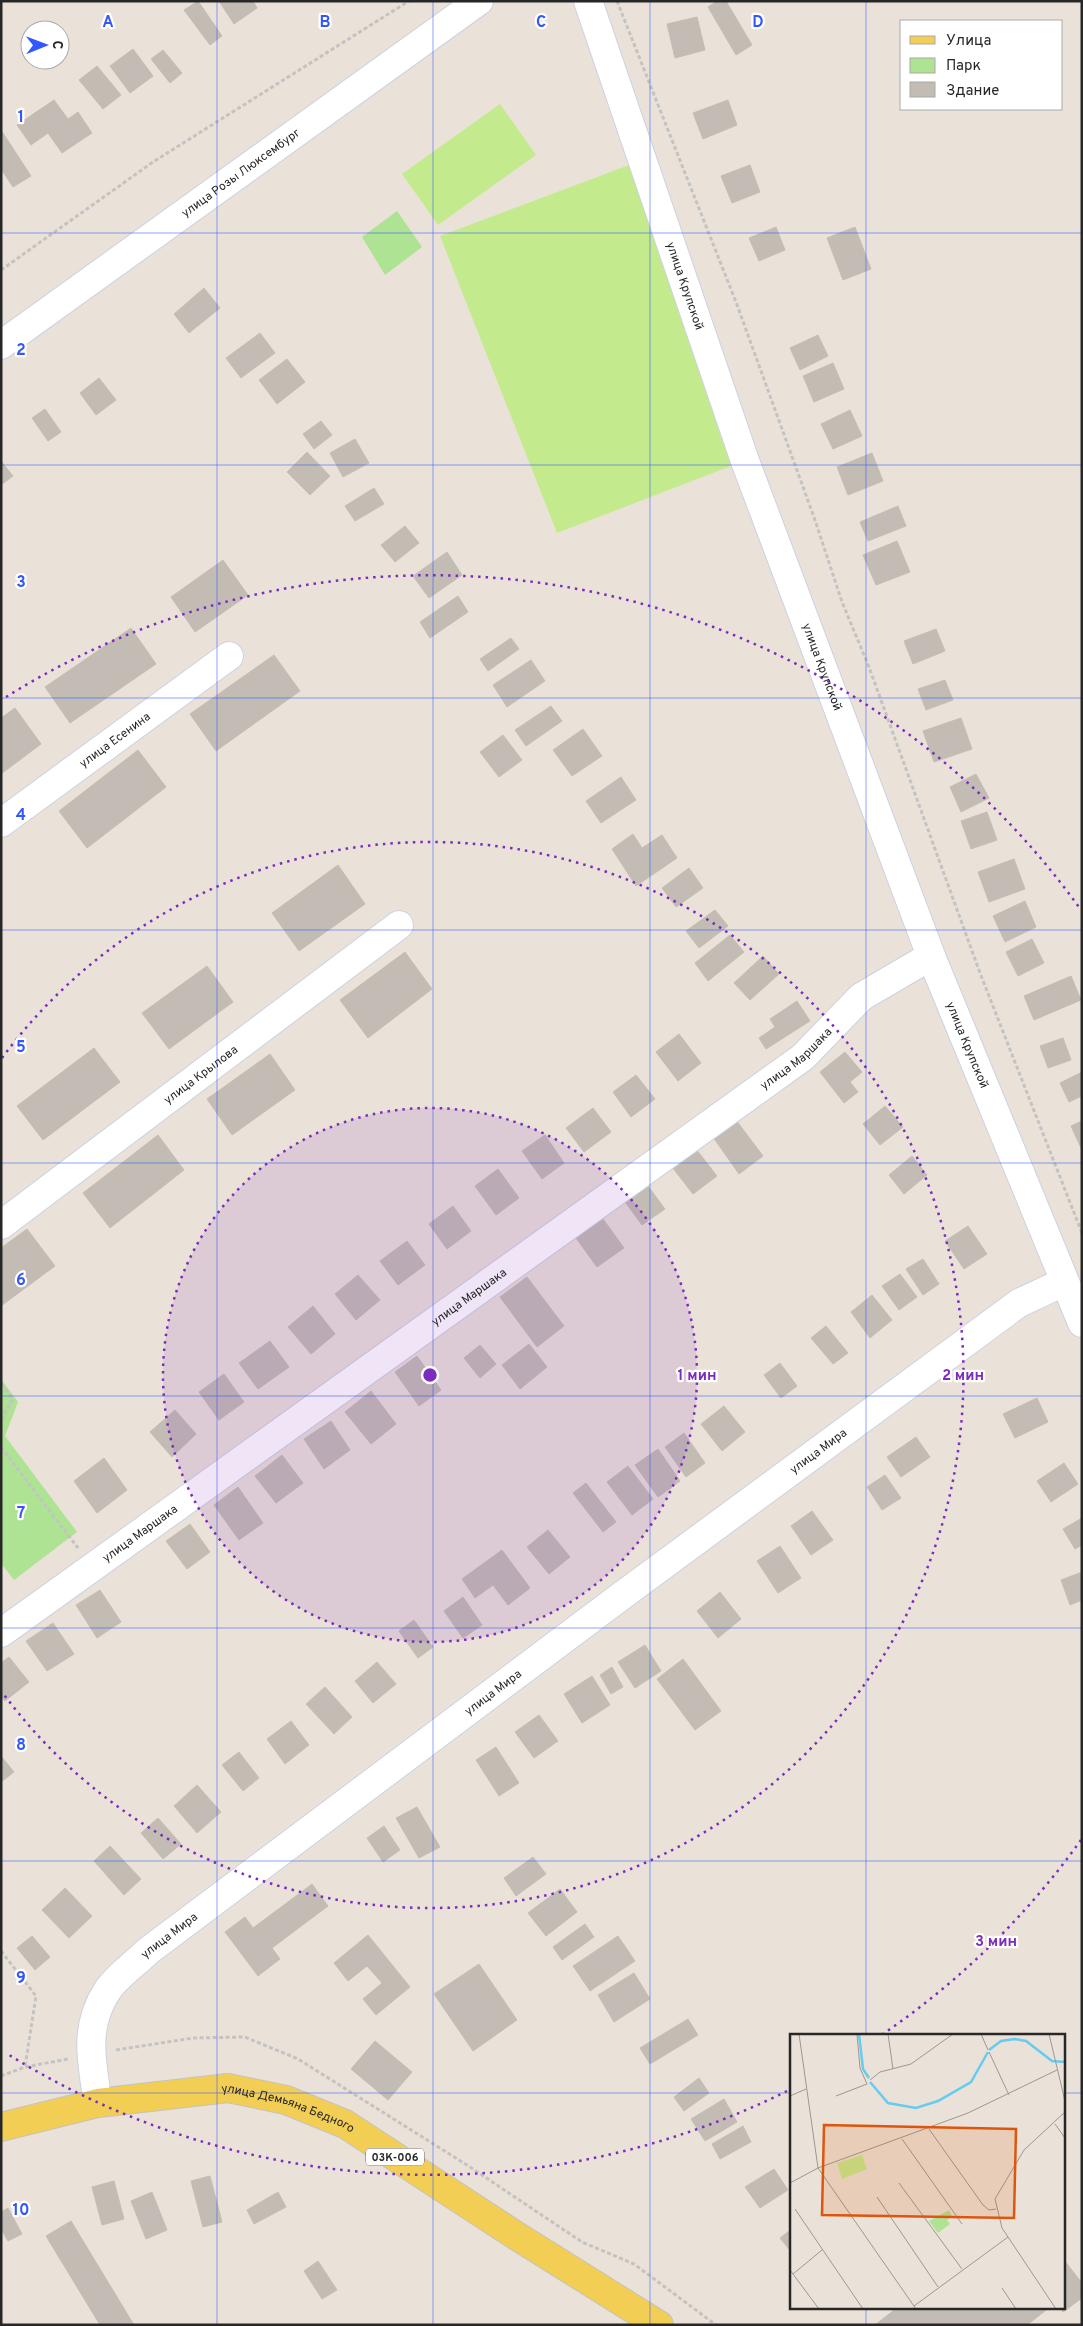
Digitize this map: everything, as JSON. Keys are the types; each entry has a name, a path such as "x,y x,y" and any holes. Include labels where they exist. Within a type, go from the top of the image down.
{"main road":[{"name":"улица Демьяна Бедного","path":"98,2103 228,2088 286,2100 345,2124 512,2233 659,2325"},
{"name":"03К-006","path":"1,2127 98,2103"}],"street":[{"name":"улица Розы Люксембург","path":"1,345 479,1"},
{"name":"улица Крупской","path":"588,1 745,461 931,956 1082,1323"},
{"name":"улица Есенина","path":"1,823 229,656"},
{"name":"улица Крылова","path":"1,1225 399,924"},
{"name":"улица Маршака","path":"1,1633 803,1057 861,997 931,956"},
{"name":"улица Мира","path":"98,2103 90,2054 92,2021 107,1990 148,1951 624,1594 1019,1303 1064,1282"}],"path":[{"path":"1,270 153,162 409,1"},
{"path":"617,1 739,312 815,520 842,602 869,667 980,973 1082,1233"},
{"path":"1,1384 12,1399 1,1420"},
{"path":"1,1447 92,1567"},
{"path":"1,1951 36,1996 25,2067"}],"green space":[{"path":"500,104 536,155 438,225 402,174"},
{"path":"629,165 731,466 557,533 440,236"},
{"path":"397,211 422,247 385,275 362,237"},
{"path":"1,1379 18,1402 5,1436 77,1532 14,1580 1,1563"}],"building":[{"path":"198,1 222,36 210,45 184,10"},
{"path":"219,1 253,1 257,8 234,24"},
{"path":"717,1 726,1 752,45 736,55 708,7"},
{"path":"697,17 705,50 675,58 667,24"},
{"path":"133,49 153,76 130,93 110,66"},
{"path":"163,50 182,73 170,83 151,59"},
{"path":"97,66 121,95 103,109 79,80"},
{"path":"54,100 68,119 78,112 92,133 62,153 48,133 31,145 17,125"},
{"path":"728,100 737,125 703,139 693,113"},
{"path":"1,130 31,176 13,187 1,169"},
{"path":"750,165 760,192 732,203 721,176"},
{"path":"776,227 785,250 759,261 749,238"},
{"path":"855,227 871,269 843,280 827,238"},
{"path":"204,288 220,308 189,333 174,314"},
{"path":"260,333 275,353 241,378 226,358"},
{"path":"818,335 828,356 800,370 790,348"},
{"path":"287,359 305,382 277,404 259,380"},
{"path":"833,363 844,389 814,402 803,376"},
{"path":"99,378 116,400 96,415 80,393"},
{"path":"45,409 61,432 48,441 32,418"},
{"path":"850,410 862,436 833,449 821,424"},
{"path":"321,421 332,435 314,449 303,434"},
{"path":"355,439 369,463 343,477 330,453"},
{"path":"307,452 330,476 310,495 287,472"},
{"path":"872,453 883,481 848,495 837,467"},
{"path":"1,461 13,476 1,485"},
{"path":"374,488 384,504 355,521 345,506"},
{"path":"898,506 906,526 868,541 860,522"},
{"path":"405,526 419,543 395,562 381,545"},
{"path":"897,541 910,572 876,585 863,555"},
{"path":"447,552 462,575 429,598 413,576"},
{"path":"223,560 248,595 195,632 171,597"},
{"path":"458,596 468,612 430,638 420,622"},
{"path":"131,628 156,664 70,723 45,687"},
{"path":"936,629 945,651 913,664 904,641"},
{"path":"511,638 519,649 488,671 480,659"},
{"path":"274,655 300,691 216,751 190,714"},
{"path":"531,660 545,681 507,707 493,685"},
{"path":"945,680 953,700 926,710 918,689"},
{"path":"551,706 562,721 526,746 515,730"},
{"path":"15,708 41,744 1,774 1,718"},
{"path":"961,718 972,749 934,762 923,731"},
{"path":"583,729 602,756 572,776 553,750"},
{"path":"503,735 522,760 499,777 480,752"},
{"path":"138,750 166,787 87,848 59,811"},
{"path":"976,774 989,798 961,812 950,787"},
{"path":"621,777 636,800 601,823 586,801"},
{"path":"987,812 997,840 971,849 961,821"},
{"path":"633,834 642,848 662,835 677,858 636,886 612,849"},
{"path":"1014,859 1025,889 989,902 978,872"},
{"path":"338,865 365,904 299,951 272,913"},
{"path":"689,868 703,888 676,907 662,888"},
{"path":"1025,901 1036,927 1005,942 993,916"},
{"path":"715,910 728,926 699,948 686,931"},
{"path":"730,935 744,952 708,981 695,963"},
{"path":"1032,939 1044,963 1018,976 1006,952"},
{"path":"405,952 432,989 368,1038 340,1000"},
{"path":"763,956 779,974 750,1000 734,983"},
{"path":"207,966 233,1002 169,1049 142,1013"},
{"path":"1071,976 1081,1000 1034,1020 1024,996"},
{"path":"797,1001 810,1021 766,1049 759,1038 775,1027 770,1019"},
{"path":"679,1034 701,1063 678,1081 656,1052"},
{"path":"1063,1038 1071,1060 1048,1068 1040,1046"},
{"path":"94,1048 120,1082 43,1140 17,1106"},
{"path":"845,1052 862,1072 850,1082 858,1092 844,1103 820,1072"},
{"path":"270,1054 295,1090 232,1135 207,1099"},
{"path":"1082,1072 1082,1096 1069,1102 1060,1083"},
{"path":"636,1075 655,1099 631,1117 613,1092"},
{"path":"885,1106 903,1127 880,1145 863,1124"},
{"path":"593,1108 611,1132 584,1152 566,1128"},
{"path":"736,1120 763,1156 739,1174 713,1137"},
{"path":"1082,1121 1082,1148 1081,1148 1071,1126"},
{"path":"158,1135 184,1170 110,1228 83,1193"},
{"path":"545,1135 564,1163 542,1179 522,1151"},
{"path":"696,1149 717,1176 693,1194 672,1167"},
{"path":"912,1156 927,1175 904,1194 889,1175"},
{"path":"498,1169 519,1198 496,1215 475,1186"},
{"path":"648,1186 665,1209 642,1225 625,1202"},
{"path":"453,1206 471,1231 447,1249 429,1224"},
{"path":"603,1219 624,1248 597,1267 576,1238"},
{"path":"968,1226 987,1254 964,1269 945,1241"},
{"path":"27,1229 55,1266 1,1306 1,1248"},
{"path":"407,1241 425,1265 398,1285 380,1261"},
{"path":"923,1259 939,1284 923,1295 906,1269"},
{"path":"900,1274 917,1297 899,1310 882,1286"},
{"path":"358,1275 380,1300 356,1320 335,1294"},
{"path":"527,1277 564,1326 537,1347 500,1297"},
{"path":"872,1295 892,1320 870,1338 851,1312"},
{"path":"313,1306 335,1334 311,1354 288,1327"},
{"path":"826,1326 848,1353 833,1364 811,1338"},
{"path":"270,1341 289,1367 258,1389 239,1363"},
{"path":"529,1344 547,1367 520,1389 502,1365"},
{"path":"480,1345 496,1364 480,1378 464,1358"},
{"path":"417,1356 441,1390 419,1406 395,1372"},
{"path":"780,1363 797,1386 781,1398 764,1375"},
{"path":"224,1374 244,1402 219,1420 199,1392"},
{"path":"371,1391 396,1424 371,1444 345,1412"},
{"path":"1037,1398 1048,1422 1015,1438 1003,1414"},
{"path":"724,1406 745,1432 722,1451 701,1424"},
{"path":"175,1410 196,1434 172,1457 150,1432"},
{"path":"331,1421 350,1450 324,1469 304,1439"},
{"path":"684,1433 705,1463 686,1477 665,1447"},
{"path":"916,1437 930,1457 901,1477 887,1457"},
{"path":"658,1449 680,1481 658,1497 635,1465"},
{"path":"282,1455 303,1483 276,1503 255,1476"},
{"path":"104,1458 127,1490 97,1513 74,1481"},
{"path":"1064,1463 1078,1484 1051,1502 1037,1481"},
{"path":"628,1466 653,1499 632,1515 607,1482"},
{"path":"885,1475 901,1498 882,1510 867,1487"},
{"path":"586,1483 616,1522 603,1532 573,1493"},
{"path":"238,1487 263,1523 239,1540 214,1505"},
{"path":"812,1511 833,1540 811,1555 791,1526"},
{"path":"1082,1518 1082,1545 1075,1549 1063,1529"},
{"path":"190,1524 210,1552 187,1569 166,1541"},
{"path":"548,1530 570,1557 549,1574 527,1547"},
{"path":"780,1546 801,1578 778,1593 757,1561"},
{"path":"502,1550 530,1588 508,1605 493,1585 475,1598 462,1579"},
{"path":"1082,1572 1082,1600 1070,1605 1061,1580"},
{"path":"100,1590 121,1622 97,1638 76,1605"},
{"path":"720,1592 741,1619 718,1638 697,1611"},
{"path":"463,1597 482,1625 463,1638 444,1611"},
{"path":"414,1620 433,1647 418,1658 399,1631"},
{"path":"53,1623 74,1654 47,1671 26,1641"},
{"path":"645,1645 661,1671 635,1688 618,1662"},
{"path":"9,1657 29,1682 5,1701 1,1696 1,1663"},
{"path":"683,1659 721,1711 695,1730 657,1679"},
{"path":"377,1662 396,1684 373,1703 355,1681"},
{"path":"612,1667 623,1687 611,1694 600,1675"},
{"path":"592,1676 610,1705 582,1723 564,1694"},
{"path":"325,1687 352,1717 334,1734 306,1704"},
{"path":"539,1715 558,1741 534,1758 515,1732"},
{"path":"291,1721 309,1745 285,1764 267,1739"},
{"path":"496,1747 519,1783 499,1796 476,1760"},
{"path":"239,1752 259,1778 243,1791 222,1765"},
{"path":"1,1756 14,1772 1,1782"},
{"path":"197,1785 221,1812 197,1833 174,1806"},
{"path":"417,1807 440,1847 419,1858 396,1818"},
{"path":"158,1818 181,1844 163,1859 141,1833"},
{"path":"384,1826 400,1850 383,1862 367,1838"},
{"path":"110,1846 141,1879 124,1895 94,1861"},
{"path":"533,1857 546,1874 516,1896 504,1878"},
{"path":"312,1884 328,1906 272,1948 280,1959 258,1976 225,1932 245,1917 253,1928"},
{"path":"65,1888 92,1916 69,1938 42,1910"},
{"path":"560,1889 577,1912 546,1936 528,1913"},
{"path":"585,1924 594,1937 562,1960 553,1947"},
{"path":"368,1935 410,1987 376,2015 363,1999 382,1983 367,1966 348,1981 334,1963"},
{"path":"32,1936 50,1957 35,1970 17,1948"},
{"path":"618,1936 635,1961 590,1991 573,1966"},
{"path":"479,1964 517,2020 473,2051 434,1994"},
{"path":"634,1973 650,1999 614,2022 598,1995"},
{"path":"688,2019 698,2035 650,2064 640,2048"},
{"path":"375,2041 412,2072 388,2100 351,2069"},
{"path":"699,2078 709,2093 684,2111 674,2097"},
{"path":"724,2099 737,2122 705,2141 691,2119"},
{"path":"743,2126 751,2142 720,2159 712,2144"},
{"path":"774,2169 788,2190 760,2208 745,2187"},
{"path":"210,2176 222,2222 203,2227 191,2181"},
{"path":"114,2181 124,2219 102,2225 92,2187"},
{"path":"152,2192 167,2230 146,2239 131,2201"},
{"path":"278,2192 286,2207 254,2224 247,2210"},
{"path":"8,2208 22,2234 8,2241 1,2229 1,2212"},
{"path":"71,2221 134,2325 100,2325 46,2236"},
{"path":"790,2230 790,2250 780,2238"},
{"path":"318,2261 337,2290 322,2299 304,2271"},
{"path":"1066,2263 1082,2283 1082,2298 1063,2312 1061,2308 1066,2308"},
{"path":"897,2308 1049,2308 1027,2325 875,2325"}]}
